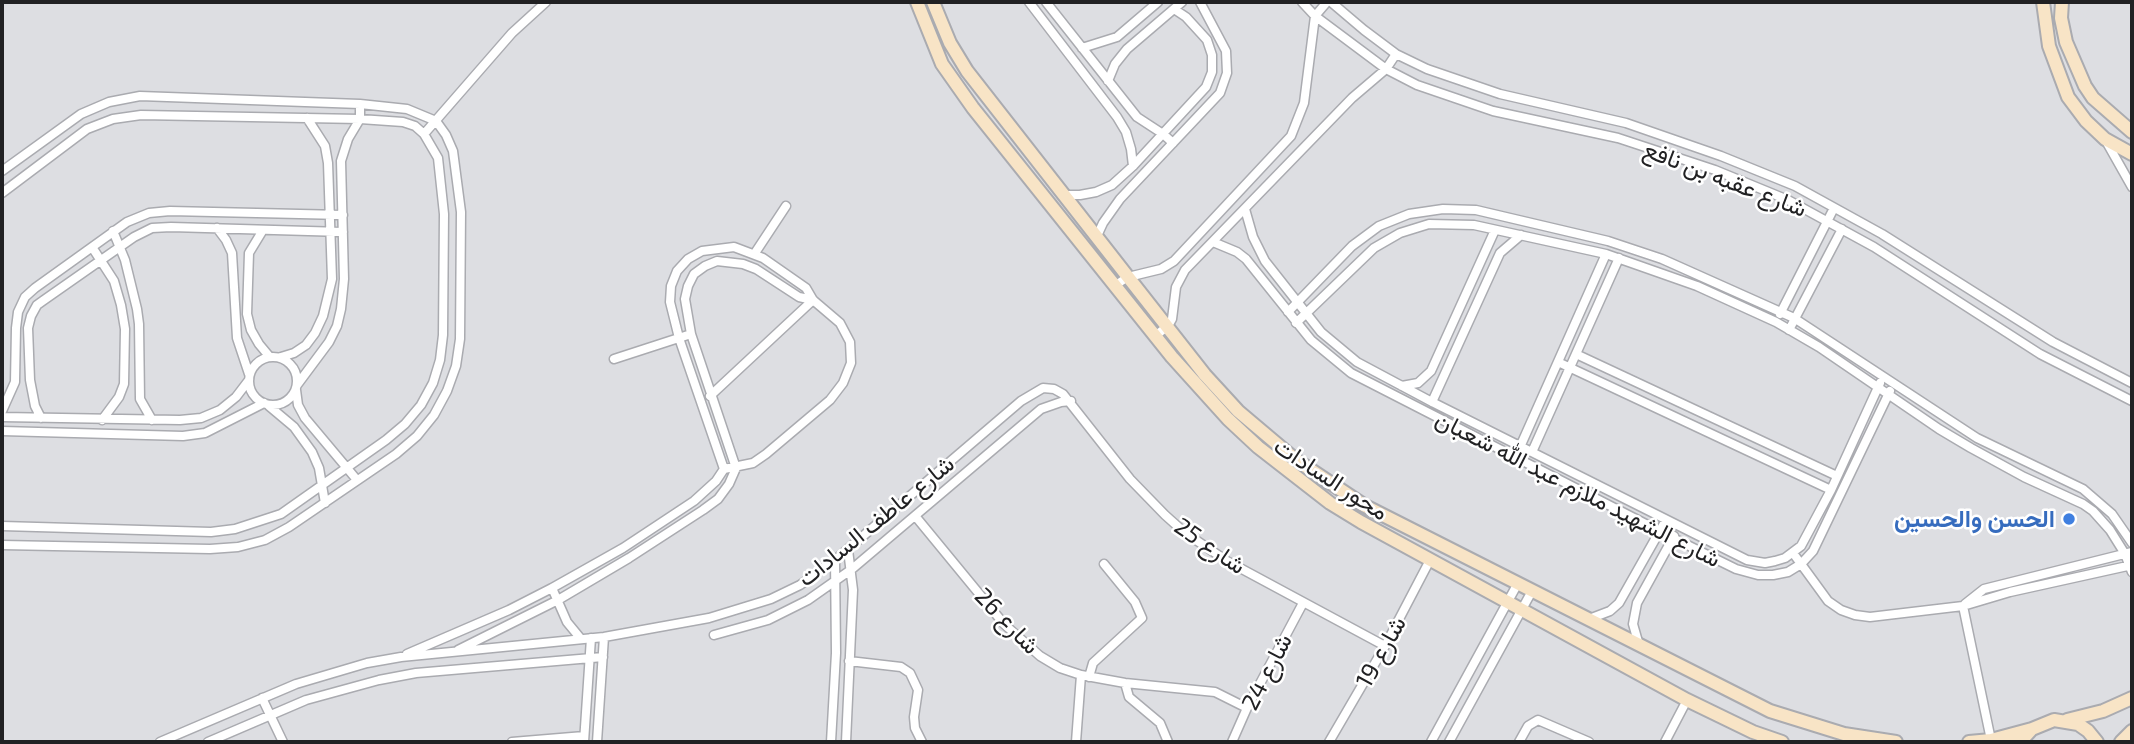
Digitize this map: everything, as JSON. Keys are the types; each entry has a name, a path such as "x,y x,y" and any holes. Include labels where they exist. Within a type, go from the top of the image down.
{"street":[{"path":"424,134 512,33 546,2"},
{"name":"محور السادات","path":"917,2 942,64 973,108 1155,337 1228,419 1286,470 1330,503 1430,560 1687,700 1754,732 1782,742"},
{"name":"محور السادات","path":"933,2 950,43 967,71 1128,278 1205,375 1238,411 1296,460 1365,506 1770,711 1844,734 1896,742"},
{"path":"1028,2 1117,117 1126,132 1133,166"},
{"path":"1046,2 1053,6 1082,48 1138,117 1173,144"},
{"path":"1082,48 1117,37 1158,2"},
{"path":"1108,81 1115,64 1127,49 1182,2"},
{"path":"1097,236 1111,210 1220,93 1227,73 1226,51 1200,2"},
{"name":"شارع عقبه بن نافع","path":"1302,2 1315,16 1385,69 1417,85 1493,111 1618,138 1715,170 1788,200 1874,247 2018,341 2132,401"},
{"path":"1114,286 1128,278 1161,269 1174,261 1291,136 1304,103 1315,16 1329,2"},
{"name":"شارع عقبه بن نافع","path":"1329,2 1396,54 1427,69 1532,102 1626,123 1721,156 1795,186 1881,234 2053,342 2132,383"},
{"path":"2043,2 2049,46 2068,97 2086,121 2105,139 2132,154"},
{"path":"2062,2 2061,18 2066,42 2085,86 2094,98 2132,132"},
{"path":"1064,195 1097,192 1111,185 1133,166 1206,87 1212,72 1212,55 1207,40 1186,17 1174,9"},
{"path":"1155,337 1168,326 1173,315 1175,294 1181,275 1352,98 1385,69 1396,54"},
{"path":"2,171 80,114 109,102 140,96 360,104 407,109 436,121 453,151 461,212 460,339 456,366 447,391 434,415 417,436 357,480 289,527 265,540 238,547 210,549 2,545"},
{"path":"2,431 183,436 205,433 265,404 284,403 329,342 337,326 344,279 341,161 348,139 360,119 360,104"},
{"path":"2,193 87,129 113,120 141,115 360,119 403,122 415,126 424,134 438,158 444,214 443,335 440,360 433,383 421,405 405,424 321,486 281,514 235,529 211,532 2,526"},
{"path":"307,118 325,146 328,163 330,214 330,232 332,279 323,316 315,334 306,345 294,353 261,360 254,366 236,397 220,410 201,418 102,420 2,414 15,382 16,328 18,312 25,298 127,222 149,214 170,211 330,214 343,215"},
{"path":"2105,139 2132,187"},
{"path":"755,253 786,205"},
{"path":"1776,322 1835,208"},
{"name":"شارع الشهيد ملازم عبد الله شعبان","path":"1245,209 1259,249 1305,314 1357,362 1665,520 1755,562 1775,561 1793,553"},
{"path":"1288,312 1365,235 1401,217 1443,209 1476,210 1608,241 1662,259 1794,318 1977,438 2083,489 2112,514 2132,543"},
{"path":"1296,323 1374,248 1400,233 1443,223 1474,225 1606,254 1697,286 1776,322 1789,330 1878,387 1889,394 1938,429 2000,465 2072,498 2093,511 2110,530 2129,553 2132,568 2010,592 1963,606 1870,617 1841,610 1828,601 1793,553 1807,537 1831,490 1878,387 1882,377"},
{"path":"41,418 35,406 30,380 31,316 37,305 121,245 152,228 343,232"},
{"path":"217,228 232,253 237,338 253,394 294,427 312,452 319,468 325,503"},
{"path":"1789,330 1842,229"},
{"path":"263,230 249,253 247,314 255,337 270,356"},
{"path":"1402,386 1418,383 1431,371 1495,230"},
{"path":"113,231 121,245 139,324 140,399 152,420"},
{"path":"1874,247 1881,234"},
{"path":"1432,402 1500,253 1521,235"},
{"name":"شارع الشهيد ملازم عبد الله شعبان","path":"1213,242 1237,252 1246,259 1296,323 1331,358 1371,385 1736,569 1758,575 1780,574 1801,564"},
{"path":"92,247 102,259 118,293 125,329 124,383 119,397 102,420"},
{"path":"401,657 509,610 623,548 694,501 711,487 724,469 753,463 766,454 830,400 844,383 851,363 850,342 839,323 813,300 806,288 755,253 734,247 702,251 688,259 677,271 671,286 670,302 679,338 724,469"},
{"path":"1520,447 1606,254"},
{"path":"1532,452 1619,258"},
{"path":"453,653 558,600 703,510 723,492 736,468 691,334 685,299 694,274 717,261 730,262 756,269 799,297 813,300"},
{"path":"702,404 813,300"},
{"path":"614,359 691,334"},
{"path":"1576,354 1837,476"},
{"path":"281,357 294,368 298,405 305,418 357,480"},
{"path":"1558,362 1831,490"},
{"path":"2118,374 2132,374"},
{"path":"1801,564 1818,543 1893,384"},
{"name":"شارع عاطف السادات","path":"160,742 331,672 401,657 604,637 709,618 771,599 800,585 848,550 1034,393 1043,388 1054,389 1071,401"},
{"name":"شارع عاطف السادات","path":"714,635 768,620 808,600 837,581 1041,409 1071,401"},
{"name":"شارع 25","path":"1071,401 1130,479 1184,532 1227,561 1385,646"},
{"name":"شارع 26","path":"916,517 1021,641 1060,668 1085,676 1125,683 1215,692 1247,708"},
{"path":"1588,619 1610,611 1619,603 1665,520"},
{"path":"1639,645 1633,624 1637,603 1679,526"},
{"path":"846,742 853,590 848,550"},
{"path":"1963,606 1984,589 2129,553"},
{"path":"831,742 836,653 835,560"},
{"name":"شارع 19","path":"1329,742 1385,646 1430,560"},
{"path":"1076,742 1085,676 1093,663 1142,618 1139,607 1104,564"},
{"path":"1431,742 1518,583"},
{"path":"800,585 808,600"},
{"path":"512,742 584,739 590,658 586,639 567,622 552,588"},
{"path":"1450,742 1532,591"},
{"name":"شارع 24","path":"1232,742 1247,708 1303,603"},
{"path":"1963,606 1991,740"},
{"path":"597,742 604,637"},
{"path":"208,742 330,693 379,680 416,673 603,657"},
{"path":"849,661 901,667 909,673 918,690 914,717 915,728 922,742"},
{"path":"1125,683 1129,697 1160,723 1168,742"},
{"path":"262,698 284,742"},
{"path":"1969,742 1991,740 2032,729 2042,723 2066,721 2103,711 2132,698"},
{"path":"1665,742 1687,700"},
{"path":"1519,742 1528,726 1538,720 1589,742"},
{"path":"2066,721 2088,731 2097,742"},
{"path":"2020,742 2032,729"},
{"path":"2121,742 2132,731"}],"place":[{"name":"الحسن والحسين","path":"2069,519"}]}
